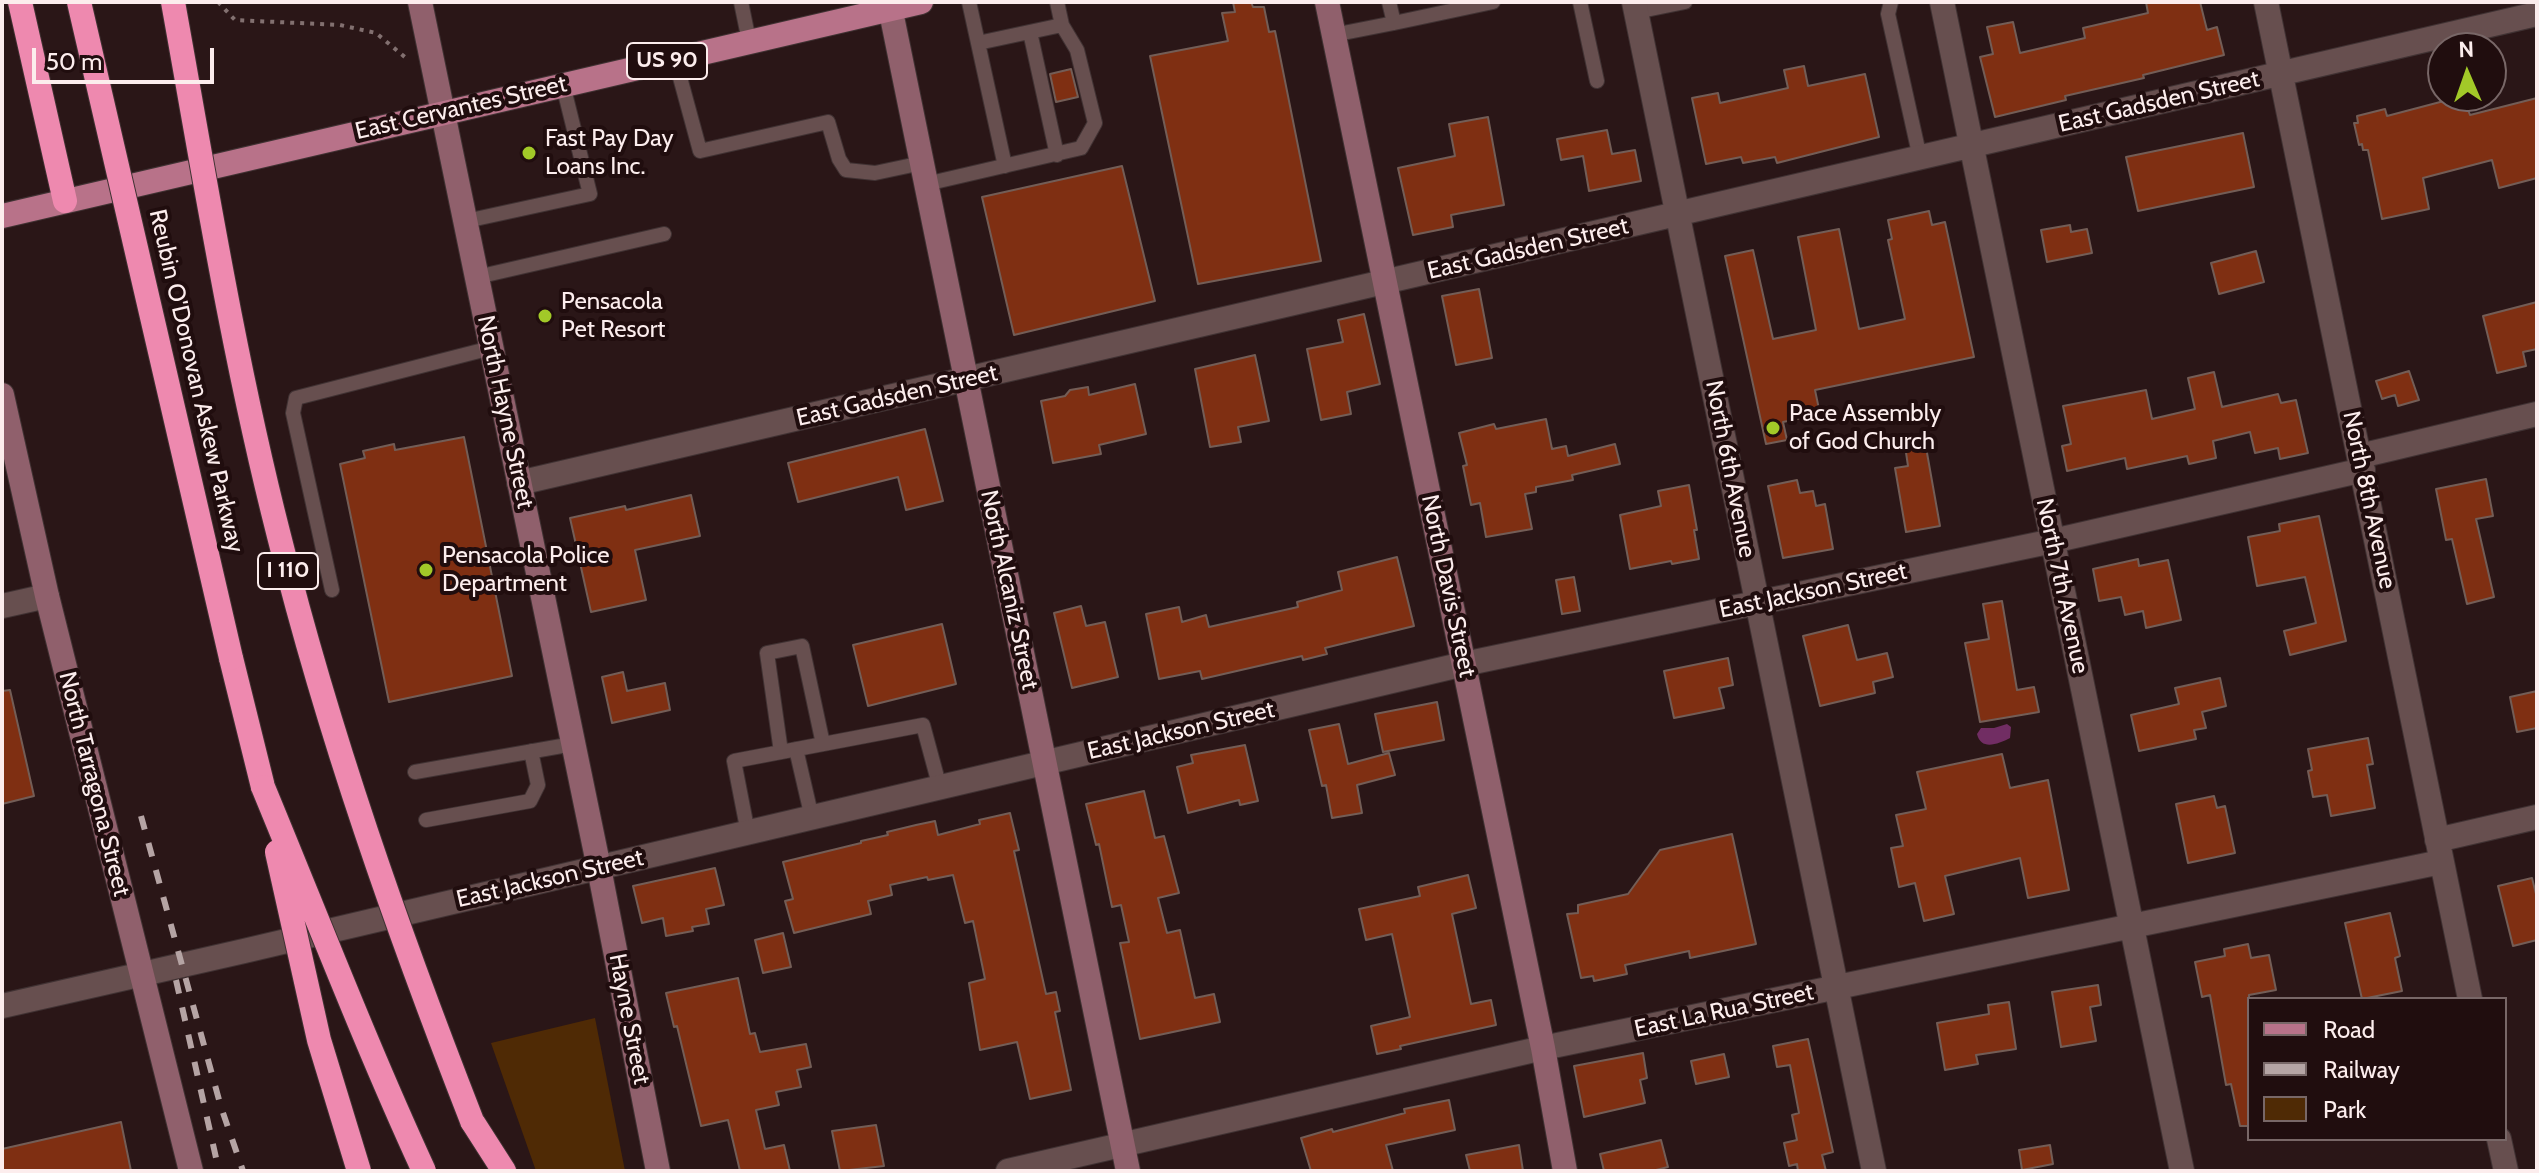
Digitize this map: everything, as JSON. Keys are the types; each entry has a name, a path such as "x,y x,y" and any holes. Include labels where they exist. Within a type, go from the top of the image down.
{"highway":[{"path":"20,2 65,201"},
{"name":"Reubin O'Donovan Askew Parkway","path":"79,2 263,787 365,1032 381,1078 424,1171"},
{"name":"Reubin O'Donovan Askew Parkway","path":"173,2 236,346 274,519 300,618 378,870 472,1121"},
{"path":"263,787 319,1040 359,1171"},
{"path":"472,1121 494,1171"},
{"path":"472,1121 504,1171"}],"main road":[{"name":"North Hayne Street","path":"420,2 599,868"},
{"name":"East Cervantes Street","path":"10,214 889,6 921,2"},
{"name":"North Davis Street","path":"1327,2 1543,1048 1565,1171"},
{"name":"North Alcaniz Street","path":"889,6 1128,1171"},
{"name":"North Tarragona Street","path":"2,395 47,596 191,1171"},
{"name":"Hayne Street","path":"599,868 658,1171"}],"street":[{"name":"North 7th Avenue","path":"1942,2 2182,1171"},
{"name":"North 8th Avenue","path":"2266,2 2470,997"},
{"name":"North 6th Avenue","path":"1635,7 1874,1171"},
{"name":"East Gadsden Street","path":"519,483 2281,74 2525,12"},
{"name":"East Jackson Street","path":"2,1006 1464,664 2053,541 2361,463 2537,414"},
{"path":"2,606 47,596"},
{"name":"East La Rua Street","path":"1008,1171 1543,1048 2132,928 2439,851 2537,817"},
{"path":"2499,1141 2506,1171"}],"lane":[{"path":"741,2 749,41"},
{"path":"969,2 1005,166"},
{"path":"675,59 700,151 828,122 839,159 846,170 924,174 1005,166 1081,148 1095,123 1077,50 1062,25 1057,2"},
{"path":"1389,2 1394,23"},
{"path":"1411,2 1414,19"},
{"path":"1580,2 1597,81"},
{"path":"1635,7 1685,2"},
{"path":"1891,2 1888,14 1920,158"},
{"path":"1333,35 1414,19 1438,8 1484,3"},
{"path":"978,43 1062,25"},
{"path":"1030,32 1057,155"},
{"path":"466,221 590,194 563,85"},
{"path":"477,277 664,234"},
{"path":"332,590 293,413 296,398 491,348"},
{"path":"781,752 767,653 802,646 823,744"},
{"path":"748,833 734,761 923,725 940,788"},
{"path":"415,772 573,744"},
{"path":"796,749 812,818"},
{"path":"426,820 530,801 538,785 531,751"}],"path":[{"path":"218,2 235,20 340,25 376,33 407,59"}],"green space":[{"path":"595,1018 625,1171 536,1171 491,1043"}],"shaded area":[{"path":"2007,724 2011,727 2010,738 1990,745 1979,739 1977,734 1981,728"}],"building":[{"path":"1233,2 1251,2 1253,7 1264,7 1269,32 1275,31 1321,261 1198,284 1150,56 1228,41 1222,13 1235,12"},
{"path":"2146,2 2200,2 2207,30 2217,27 2224,55 1995,117 1980,57 1993,54 1987,27 2013,22 2020,53 2085,38 2083,28 2148,13"},
{"path":"1804,66 1808,86 1865,74 1879,137 1777,163 1775,157 1743,163 1741,157 1706,164 1692,98 1718,93 1720,103 1788,88 1784,70"},
{"path":"1071,69 1078,97 1056,102 1050,74"},
{"path":"2537,98 2537,178 2499,188 2492,160 2423,178 2429,209 2382,219 2368,150 2363,150 2362,144 2359,145 2354,123 2358,123 2357,116 2385,109 2387,116 2427,105 2427,112 2469,112 2470,115 2507,112 2507,106"},
{"path":"1488,117 1504,205 1451,215 1453,227 1413,235 1398,168 1455,156 1449,124"},
{"path":"1607,130 1612,154 1635,150 1641,181 1589,191 1583,156 1561,160 1557,139"},
{"path":"2243,133 2254,187 2138,211 2126,157"},
{"path":"1122,166 1155,301 1014,335 982,197"},
{"path":"1929,211 1932,225 1945,222 1974,357 1815,390 1820,414 1783,422 1787,440 1766,444 1725,256 1753,250 1773,339 1816,330 1798,237 1839,229 1859,329 1905,319 1888,240 1892,239 1888,220"},
{"path":"2070,225 2071,232 2087,229 2092,253 2047,262 2041,230"},
{"path":"2256,251 2264,282 2219,294 2211,263"},
{"path":"1479,289 1492,358 1456,365 1442,296"},
{"path":"2537,302 2537,349 2523,352 2526,366 2497,373 2483,316"},
{"path":"1364,314 1380,384 1347,392 1351,414 1321,420 1307,349 1343,342 1338,320"},
{"path":"1255,355 1269,421 1238,427 1241,442 1210,447 1195,369"},
{"path":"2409,371 2419,400 2398,406 2395,395 2382,399 2376,381"},
{"path":"2214,372 2222,407 2278,394 2281,403 2296,400 2308,453 2280,459 2278,448 2255,453 2250,432 2213,441 2216,458 2189,464 2187,456 2127,469 2125,458 2067,471 2062,446 2071,444 2063,406 2146,390 2152,419 2195,409 2188,378"},
{"path":"1135,384 1146,434 1099,445 1101,454 1053,463 1041,401 1065,396 1070,390 1088,387 1089,395"},
{"path":"1546,419 1552,449 1566,446 1568,456 1615,444 1620,464 1572,475 1573,480 1536,487 1536,492 1525,494 1532,529 1486,537 1480,503 1471,505 1463,466 1467,465 1459,433 1494,424 1496,429"},
{"path":"925,429 943,501 906,510 898,477 798,502 788,463"},
{"path":"1924,436 1940,526 1906,532 1895,468 1908,466 1904,439"},
{"name":"Pensacola Police Department","path":"464,437 512,676 389,702 340,464 365,458 363,451 394,444 395,450"},
{"path":"2486,479 2493,516 2476,519 2494,597 2467,604 2452,539 2446,540 2436,489"},
{"path":"1797,480 1800,493 1813,491 1816,506 1825,504 1833,549 1783,558 1768,486"},
{"path":"1689,485 1699,559 1630,569 1620,515 1661,506 1658,491"},
{"path":"691,495 700,536 635,550 646,600 591,612 570,518 625,506 626,510"},
{"path":"2319,516 2346,641 2290,655 2284,631 2316,623 2305,577 2257,586 2248,537 2280,531 2279,524"},
{"path":"1397,557 1414,626 1325,648 1327,654 1303,660 1302,656 1202,679 1200,671 1159,679 1146,614 1179,607 1182,622 1206,615 1209,627 1298,607 1297,602 1342,590 1338,572"},
{"path":"2138,559 2139,566 2168,560 2181,620 2146,628 2143,611 2125,615 2121,597 2099,601 2093,569"},
{"path":"1574,577 1580,611 1562,614 1556,580"},
{"path":"2002,601 2017,690 2034,687 2039,712 1980,722 1965,643 1989,639 1983,604"},
{"path":"1081,606 1086,626 1105,622 1118,677 1072,688 1054,613"},
{"path":"942,624 956,684 868,706 853,645"},
{"path":"1848,625 1857,660 1887,653 1893,677 1873,682 1875,693 1820,706 1803,636"},
{"path":"1728,658 1733,685 1719,688 1724,708 1674,718 1664,671"},
{"path":"623,672 627,691 665,683 670,710 612,723 602,677"},
{"path":"2220,678 2226,706 2202,712 2206,728 2194,730 2196,739 2139,751 2131,715 2179,704 2175,688"},
{"path":"10,690 34,796 2,804 2,691"},
{"path":"2537,691 2537,728 2517,732 2510,697"},
{"path":"1437,702 1444,740 1383,752 1375,714"},
{"path":"1339,724 1348,764 1389,753 1395,775 1357,785 1362,813 1332,818 1326,785 1322,786 1309,730"},
{"path":"2368,738 2373,764 2367,765 2375,808 2331,816 2327,795 2313,797 2308,749"},
{"path":"1245,745 1258,801 1240,805 1239,800 1188,813 1177,767 1193,763 1191,755"},
{"path":"2002,754 2010,788 2048,780 2069,890 2028,898 2020,858 1945,876 1954,914 1924,921 1915,883 1899,887 1891,848 1903,846 1896,815 1926,809 1917,772"},
{"path":"1144,791 1155,838 1164,836 1179,893 1158,898 1167,933 1180,930 1195,998 1214,994 1220,1022 1140,1039 1120,943 1129,942 1121,905 1112,907 1099,844 1096,845 1086,804"},
{"path":"2214,796 2217,808 2225,806 2235,853 2188,863 2176,804"},
{"path":"1010,813 1019,850 1014,851 1046,994 1056,992 1060,1011 1055,1012 1071,1090 1030,1099 1017,1042 980,1050 969,983 985,979 973,921 965,923 953,875 890,885 892,895 868,901 871,914 794,933 785,901 793,899 783,862 861,843 916,825 935,821 938,835"},
{"path":"1732,834 1756,944 1690,958 1689,951 1625,965 1627,974 1594,981 1593,976 1581,978 1567,914 1578,913 1578,905 1628,894 1660,850"},
{"path":"715,868 724,905 706,909 709,924 692,927 693,931 666,936 663,918 642,923 633,886"},
{"path":"1468,875 1476,908 1452,914 1471,1004 1491,1000 1496,1025 1377,1054 1371,1026 1410,1017 1392,934 1366,940 1359,909 1420,896 1418,887"},
{"path":"2532,878 2537,898 2537,940 2513,946 2498,886"},
{"path":"2390,913 2400,956 2395,958 2402,991 2362,997 2345,923"},
{"path":"783,933 791,967 763,973 755,940"},
{"path":"2248,944 2251,958 2269,955 2276,990 2247,997 2247,1126 2240,1126 2231,1084 2226,1085 2210,995 2202,997 2195,962 2225,956 2224,949"},
{"path":"738,978 750,1034 755,1033 760,1052 806,1044 811,1067 797,1070 801,1087 776,1092 779,1105 756,1110 765,1149 784,1145 790,1171 740,1171 728,1120 701,1126 677,1026 674,1027 666,993"},
{"path":"2098,985 2101,1005 2090,1007 2096,1041 2061,1047 2052,992"},
{"path":"2009,1002 2016,1049 1976,1055 1978,1064 1945,1070 1937,1023 1989,1014 1988,1005"},
{"path":"1808,1039 1833,1152 1822,1155 1826,1171 1798,1171 1797,1164 1789,1166 1784,1143 1797,1140 1792,1115 1799,1113 1790,1065 1777,1067 1773,1046"},
{"path":"1643,1053 1647,1078 1640,1080 1645,1103 1584,1117 1574,1066"},
{"path":"1724,1054 1729,1077 1696,1084 1691,1061"},
{"path":"1449,1100 1455,1130 1386,1145 1393,1171 1311,1171 1301,1138 1405,1113 1404,1109"},
{"path":"121,1122 131,1171 2,1171 2,1149"},
{"path":"876,1125 884,1166 840,1171 832,1131"},
{"path":"1661,1140 1668,1167 1652,1171 1604,1171 1600,1154"},
{"path":"1519,1145 1523,1171 1470,1171 1466,1155"},
{"path":"2050,1145 2053,1164 2022,1170 2019,1150"}],"railway":[{"path":"141,816 221,1107 243,1171"},
{"path":"176,980 219,1171"}],"place":[{"name":"Fast Pay Day Loans Inc.","path":"529,153"},
{"name":"Pensacola Pet Resort","path":"545,316"},
{"name":"Pace Assembly of God Church","path":"1773,428"},
{"name":"Pensacola Police Department","path":"426,570"}]}
